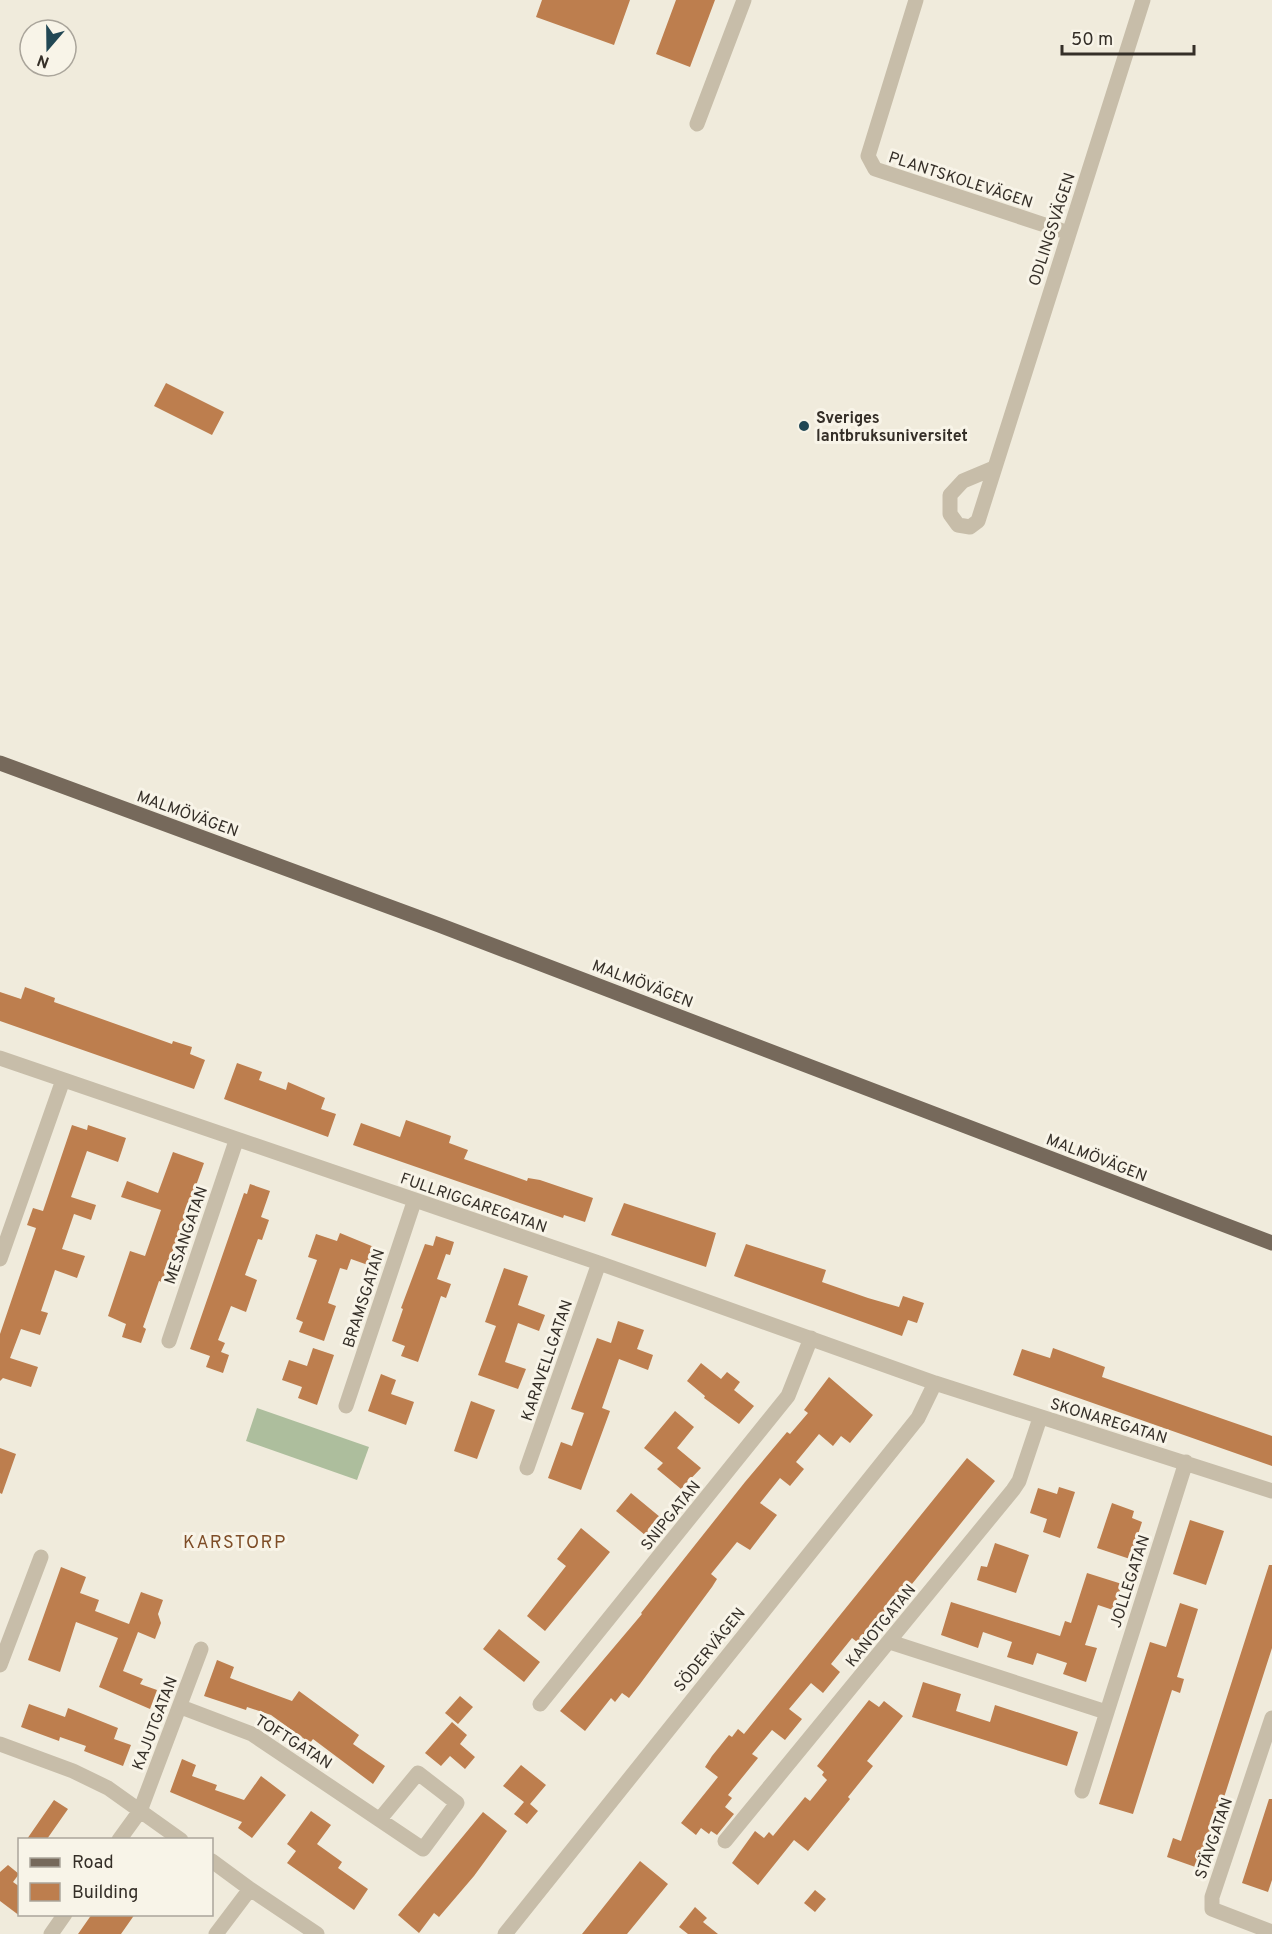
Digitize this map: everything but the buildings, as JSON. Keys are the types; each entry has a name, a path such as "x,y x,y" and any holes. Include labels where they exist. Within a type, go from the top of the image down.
{"main road":[{"name":"MALMÖVÄGEN","path":"0,762 439,925 1272,1243"}],"street":[{"path":"697,124 744,0"},
{"name":"PLANTSKOLEVÄGEN","path":"916,0 868,156 875,169 1069,233"},
{"name":"ODLINGSVÄGEN","path":"994,468 1143,0"},
{"name":"FULLRIGGAREGATAN","path":"0,1058 414,1202 599,1263 935,1383"},
{"path":"0,1259 63,1080"},
{"name":"MESANGATAN","path":"169,1341 236,1141"},
{"name":"BRAMSGATAN","path":"346,1406 414,1202"},
{"name":"KARAVELLGATAN","path":"527,1468 599,1263"},
{"name":"SNIPGATAN","path":"540,1704 788,1396 811,1338"},
{"name":"SKONAREGATAN","path":"935,1383 1272,1491"},
{"name":"SÖDERVÄGEN","path":"505,1934 918,1418 935,1383"},
{"name":"KANOTGATAN","path":"725,1841 1013,1490 1019,1481 1040,1418"},
{"name":"JOLLEGATAN","path":"1082,1791 1186,1462"},
{"path":"0,1665 41,1557"},
{"path":"890,1642 1106,1712"},
{"name":"KAJUTGATAN","path":"120,1838 140,1810 181,1707 201,1648"},
{"name":"TOFTGATAN","path":"181,1707 252,1734 423,1849 457,1803 418,1773 380,1819"},
{"name":"STÄVGATAN","path":"1272,1718 1212,1897 1212,1909 1272,1932"},
{"path":"0,1744 73,1771 108,1788 180,1838"},
{"path":"213,1862 317,1934"},
{"path":"216,1934 250,1889"},
{"path":"51,1934 64,1916"}],"green space":[{"path":"257,1408 369,1447 357,1480 246,1441"}],"place":[{"name":"Sveriges lantbruksuniversitet","path":"804,426"}],"district":[{"name":"KARSTORP","path":"235,1542"}]}
